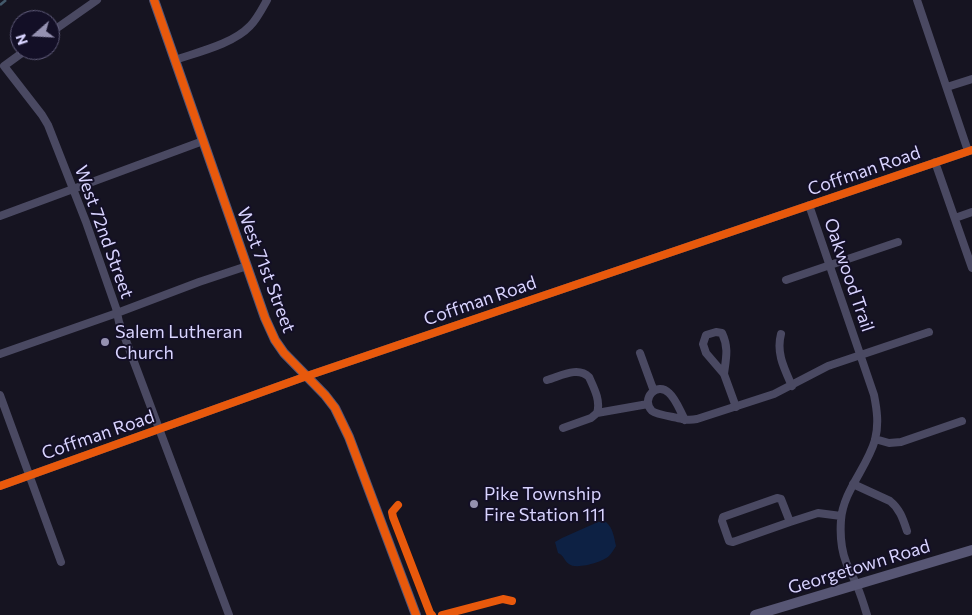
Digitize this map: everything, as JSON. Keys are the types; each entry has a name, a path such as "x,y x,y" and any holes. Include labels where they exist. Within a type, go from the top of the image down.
{"main road":[{"name":"West 71st Street","path":"154,0 265,318 275,340 284,353 330,401 340,417 416,615"},
{"name":"Georgetown Road","path":"755,615 972,550"}],"street":[{"path":"60,26 96,0"},
{"path":"175,60 236,37 249,27 267,0"},
{"path":"917,0 970,150"},
{"name":"West 72nd Street","path":"12,60 4,66 47,122 86,222 119,322 229,615"},
{"path":"947,87 972,79"},
{"path":"0,216 203,140"},
{"name":"Coffman Road","path":"0,486 307,376 970,150"},
{"path":"935,162 972,268"},
{"name":"Oakwood Trail","path":"809,205 874,394 876,406 878,422 875,439 846,500 841,516 840,537 846,563 857,584 867,615"},
{"path":"955,218 972,212"},
{"path":"786,280 898,242"},
{"path":"0,354 246,266"},
{"path":"724,374 726,342 722,334 716,332 706,335 703,344 706,353 724,374 736,407"},
{"name":"Oakwood Trail","path":"860,355 929,332"},
{"path":"781,334 780,358 792,386"},
{"path":"640,353 654,391"},
{"path":"685,420 668,392 663,389 654,391 649,396 648,404 654,412 685,420 699,419 774,394 824,368 860,355"},
{"path":"547,380 582,371 590,377 598,400 597,412 591,418 562,428"},
{"path":"0,395 61,562"},
{"path":"597,412 648,404"},
{"path":"875,439 888,443 901,442 962,421"},
{"path":"853,484 895,505 900,512 907,531"},
{"path":"790,522 779,498 722,518 729,541 731,542 818,513 841,516"}],"water":[{"path":"598,522 606,522 608,524 612,530 616,546 609,556 596,563 572,566 558,553 555,542"}],"railway":[{"path":"0,5 6,0"}],"cycle path":[{"path":"154,0 265,318 275,340 284,353 325,395 335,408 349,437 416,615"},
{"path":"0,486 307,376 972,150"},
{"path":"398,505 392,512 393,517 432,615"},
{"path":"442,615 503,599 512,601"}],"place":[{"name":"Salem Lutheran Church","path":"105,342"},
{"name":"Pike Township Fire Station 111","path":"474,504"}]}
